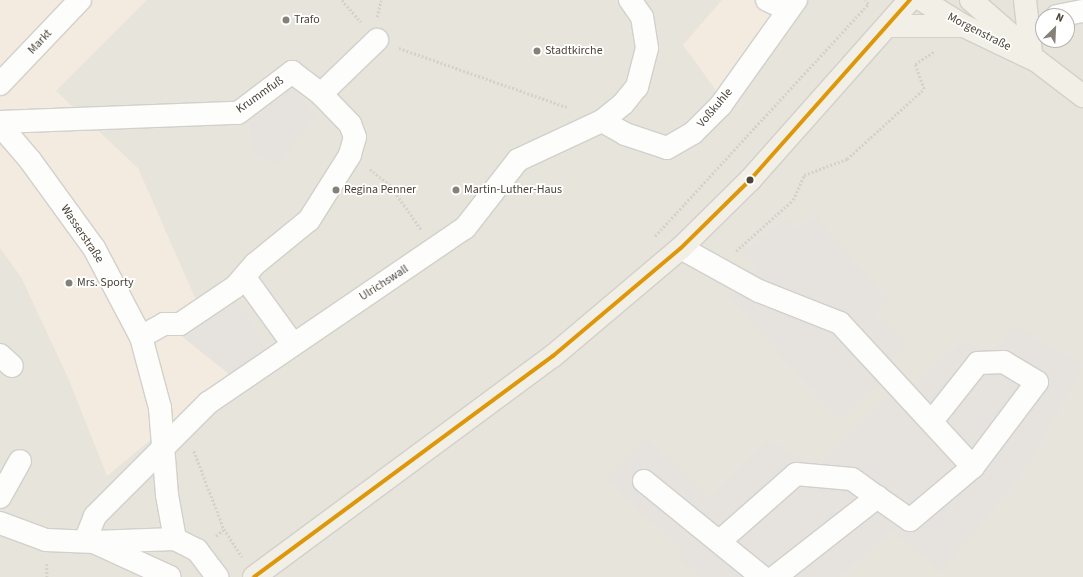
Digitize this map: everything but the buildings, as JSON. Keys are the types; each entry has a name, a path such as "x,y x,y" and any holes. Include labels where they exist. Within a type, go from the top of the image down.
{"main road":[{"path":"254,577 553,356 681,248 750,180 910,0"},
{"name":"Morgenstraße","path":"922,0 964,26 1034,57"},
{"name":"Morgenstraße","path":"971,0 1034,57 1083,96"},
{"path":"1025,0 1034,57"},
{"path":"888,26 964,26"}],"street":[{"name":"Markt","path":"0,84 80,0"},
{"name":"Ulrichswall","path":"163,448 184,424 208,403 292,343 465,228 518,160 602,121 623,104 637,87 644,66 646,32 642,16 630,0"},
{"path":"767,0 792,5"},
{"name":"Voßkuhle","path":"602,121 625,134 667,148 693,133 720,104 792,5"},
{"path":"320,94 377,40"},
{"name":"Krummfuß","path":"0,122 238,113 292,72 320,94 350,124 355,137 350,155 309,220 255,264 245,278 180,324 164,324 141,337"},
{"name":"Wasserstraße","path":"0,125 30,160 94,248 141,337 160,408 167,495 175,538"},
{"path":"681,248 759,291 840,323 973,467"},
{"path":"245,278 292,343"},
{"path":"720,541 796,474 852,479 910,520 973,467 1037,382 1004,362 978,363 932,421"},
{"path":"89,542 95,516 163,448"},
{"path":"0,497 20,461"},
{"path":"644,481 720,541 762,577"},
{"path":"775,577 877,497"},
{"path":"0,523 46,540 89,542 175,538 198,550 217,577"},
{"path":"89,542 170,577"}],"path":[{"path":"342,0 377,40 602,121"},
{"path":"651,240 868,4 865,0"},
{"path":"716,268 794,200 804,175 847,160 924,89 915,64 936,50"},
{"path":"350,155 390,184 435,249"},
{"path":"184,424 224,529 243,559 248,556"}],"shaded area":[{"path":"0,0 1083,0 1083,577 0,577"},
{"path":"0,0 147,0 56,91 138,168 229,375 107,476 69,380 21,277 0,248"},
{"path":"722,0 793,0 723,100 683,45"},
{"path":"293,87 316,116 276,166 253,150 249,123"},
{"path":"815,215 889,301 876,314 907,343 889,364 895,370 839,420 726,294 756,267 743,252 786,218 797,231"},
{"path":"231,298 253,324 265,347 230,375 180,335"},
{"path":"1015,326 1083,365 1033,459 942,572 893,532 838,577 701,577 679,559 685,551 604,479 647,438 711,498 769,440 816,467 890,395 916,421 934,404 916,385 961,341 989,354"}],"transit line":[{"path":"254,577 553,356 681,248 750,180 910,0"}],"place":[{"name":"Trafo","path":"286,20"},
{"name":"Stadtkirche","path":"537,51"},
{"name":"Regina Penner","path":"336,190"},
{"name":"Martin-Luther-Haus","path":"456,190"},
{"name":"Mrs. Sporty","path":"69,283"}]}
